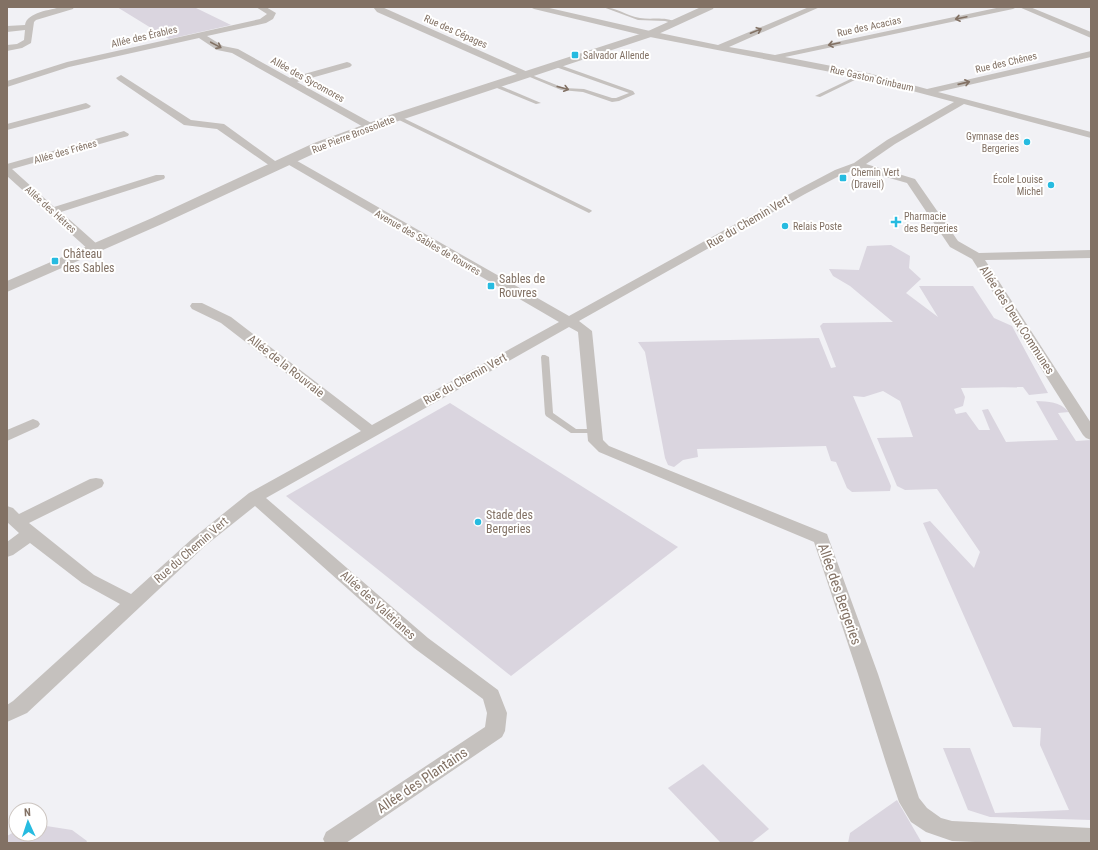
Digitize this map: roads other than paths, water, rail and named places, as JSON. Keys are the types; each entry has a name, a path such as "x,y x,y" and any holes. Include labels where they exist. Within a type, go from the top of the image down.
{"street":[{"path":"7,48 25,44 28,41 30,21 33,18 70,7"},
{"name":"Allée des Érables","path":"7,84 67,65 262,21 270,17 272,13 260,7"},
{"name":"Rue des Cépages","path":"377,7 380,10 527,74"},
{"name":"Rue Gaston Grinbaum","path":"534,7 549,8 650,34 863,75 1091,135"},
{"name":"Rue Pierre Brossolette","path":"7,287 320,146 397,117 650,34 709,7"},
{"path":"720,47 816,7"},
{"name":"Rue des Acacias","path":"776,58 779,56 1013,7"},
{"path":"1023,7 1091,34"},
{"path":"7,30 30,27"},
{"name":"Allée des Sycomores","path":"213,32 232,45 235,51"},
{"name":"Allée des Sycomores","path":"200,35 220,48 235,51 371,127"},
{"name":"Rue des Chênes","path":"926,92 1091,54"},
{"path":"288,81 347,65"},
{"name":"Avenue des Sables de Rouvres","path":"121,78 188,123 220,126 283,163 542,308 569,321"},
{"name":"Rue du Chemin Vert","path":"7,714 20,707 199,542 254,496 676,263 801,192 838,172 858,165 891,142 963,102"},
{"path":"7,127 86,106"},
{"name":"Allée des Frênes","path":"7,167 124,134"},
{"name":"Allée des Deux Communes","path":"858,165 911,181 954,244 977,257 1091,435"},
{"name":"Allée des Hêtres","path":"7,170 94,248"},
{"path":"52,211 160,177"},
{"path":"977,257 1091,254"},
{"name":"Allée de la Rouvraie","path":"197,306 226,320 371,432"},
{"name":"Allée des Bergeries","path":"569,321 580,326 585,331 594,431 596,441 604,449 821,538 868,674 896,763 910,802 919,815 934,825 952,831 1091,838"},
{"path":"7,436 33,424"},
{"path":"96,483 12,517 30,534 88,579 132,603"},
{"name":"Allée des Valérianes","path":"254,496 420,643 491,695 497,713"},
{"path":"7,551 30,534"},
{"name":"Allée des Plantains","path":"334,839 495,731 497,713"}],"lane":[{"path":"605,7 638,19 665,20 674,23"},
{"path":"527,74 563,89 584,90 612,100 617,100 632,94 631,92 555,65"},
{"path":"818,96 863,75"},
{"path":"494,85 538,103"},
{"path":"397,117 589,211"},
{"path":"545,357 548,414 574,431 594,431"}],"place":[{"name":"Salvador Allende","path":"575,55"},
{"name":"Gymnase des Bergeries","path":"1027,142"},
{"name":"Chemin Vert (Draveil)","path":"843,178"},
{"name":"École Louise Michel","path":"1051,185"},
{"name":"Pharmacie des Bergeries","path":"896,222"},
{"name":"Relais Poste","path":"785,226"},
{"name":"Château des Sables","path":"55,261"},
{"name":"Sables de Rouvres","path":"491,286"},
{"name":"Stade des Bergeries","path":"478,522"}]}
